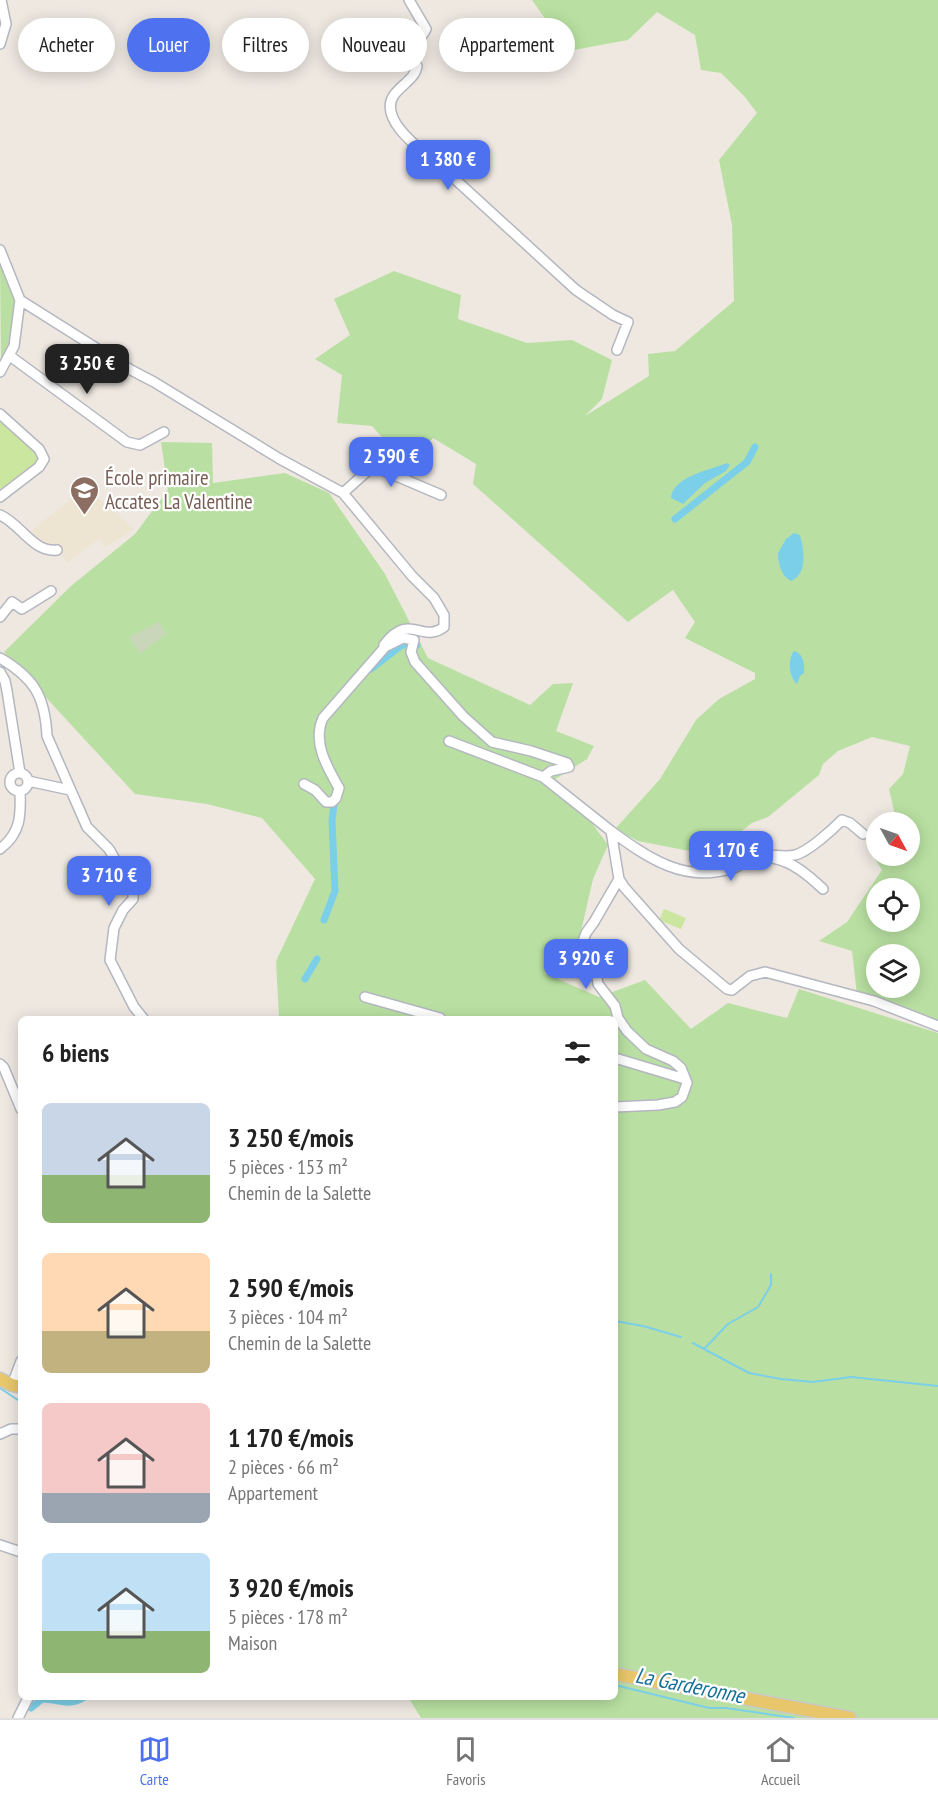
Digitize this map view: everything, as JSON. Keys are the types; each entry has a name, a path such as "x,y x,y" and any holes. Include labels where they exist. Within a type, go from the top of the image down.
{"main road":[{"path":"0,1379 16,1386"},
{"path":"618,1675 850,1718"}],"street":[{"path":"0,0 6,24 0,44"},
{"path":"409,0 426,29 411,54 417,66 416,72 392,99 390,107 392,119 422,152 445,170 576,290 613,315 628,322 617,350"},
{"path":"0,250 20,300 14,346 0,372"},
{"path":"20,300 131,370 280,459 343,493 412,576 434,598 444,615 444,627 436,633 428,633 415,628 402,629 393,633 384,645 385,647"},
{"path":"10,356 128,442 140,445 164,432"},
{"path":"0,414 39,448 44,459 39,467 0,497"},
{"path":"343,493 373,466 441,495"},
{"path":"0,515 38,546 51,551 57,550"},
{"path":"0,616 12,602 22,609 51,591"},
{"path":"304,784 315,790 326,802 332,802 338,795 339,788 322,754 318,729 323,718 385,647 404,638 414,640 411,652 415,662 463,716 492,742 531,751 567,763 569,767 551,771 543,777"},
{"path":"70,790 28,781 20,773 8,691 1,672 4,660 25,674 37,693 46,723 47,736 87,827 109,849 133,892 133,900 123,910 114,928 110,960 126,993 142,1016"},
{"path":"448,741 543,777 637,850 681,872 722,870 758,856 772,854 793,856 804,852 826,837 842,820 850,823 863,834"},
{"path":"20,773 13,776 6,784 20,790 25,788 28,781"},
{"path":"0,849 20,824 20,790"},
{"path":"611,831 619,879 679,949 727,989 732,990 750,976 765,972 874,1001 938,1026"},
{"path":"758,856 791,864 823,889"},
{"path":"618,1016 615,1006 598,984 596,972 582,944 586,933 619,879"},
{"path":"365,997 433,1016"},
{"path":"618,1018 627,1031 646,1049 673,1061 681,1068 687,1083 682,1096 675,1102 618,1107"},
{"path":"618,1059 685,1079"},
{"path":"0,1065 4,1068 18,1102"},
{"path":"0,1434 11,1429 18,1429"},
{"path":"0,1545 18,1551"},
{"path":"18,1718 27,1700"}],"shaded area":[{"name":"École primaire Accates La Valentine","path":"86,488 134,529 106,547 99,538 67,563 56,547 50,549 27,534"}],"green space":[{"path":"532,0 938,0 938,1022 866,998 857,995 852,951 819,941 847,922 866,894 866,932 920,932 920,878 877,878 882,870 879,866 920,866 920,812 894,812 889,789 903,774 910,746 872,737 838,751 823,764 819,775 768,817 752,823 710,855 638,841 615,829 660,779 696,720 719,699 755,679 755,673 685,638 695,622 673,590 628,622 473,484 476,464 433,438 408,466 372,426 337,423 342,375 315,359 350,335 334,299 394,271 461,295 458,319 527,343 572,340 612,360 602,399 585,416 649,376 648,354 675,351 734,301 732,225 719,160 757,113 721,73 701,70 695,35 657,12 628,40 575,50 575,18 545,18"},
{"path":"0,264 18,301 9,345 1,360"},
{"path":"0,418 39,457 37,465 0,494"},
{"path":"161,442 212,443 213,483 285,473 329,493 385,574 428,658 530,705 553,684 573,683 556,731 594,746 587,759 554,780 583,811 608,845 593,879 579,940 544,973 599,997 645,980 691,1029 728,1003 787,1018 799,989 938,1033 938,1718 421,1718 410,1700 618,1700 618,1016 279,1016 276,961 315,879 262,818 207,804 135,794 4,652 71,586 135,534 168,490"},
{"path":"159,622 166,634 140,654 129,637"},
{"path":"664,909 686,918 681,929 659,920"}],"water":[{"path":"727,463 730,465 726,471 705,483 683,504 671,498 678,485 693,475"},
{"path":"794,533 800,535 803,561 800,573 791,581 781,569 778,553 786,539"},
{"path":"794,651 803,659 804,666 804,673 797,684 790,668 790,659"}],"waterway":[{"path":"675,519 747,462 755,447"},
{"path":"371,669 402,645 417,645"},
{"path":"324,920 335,891 332,820 334,805"},
{"path":"305,979 317,959"},
{"path":"693,1343 704,1349 728,1324 758,1307 771,1285 771,1274"},
{"path":"618,1322 681,1337"},
{"path":"704,1349 749,1373 781,1379 813,1382 851,1377 938,1386"},
{"name":"La Garderonne","path":"0,1388 18,1400"},
{"name":"La Garderonne","path":"618,1686 709,1708 726,1708 794,1718"},
{"path":"31,1708 41,1700"},
{"path":"51,1700 69,1702 80,1700"}],"place":[{"name":"École primaire Accates La Valentine","path":"84,516"}]}
